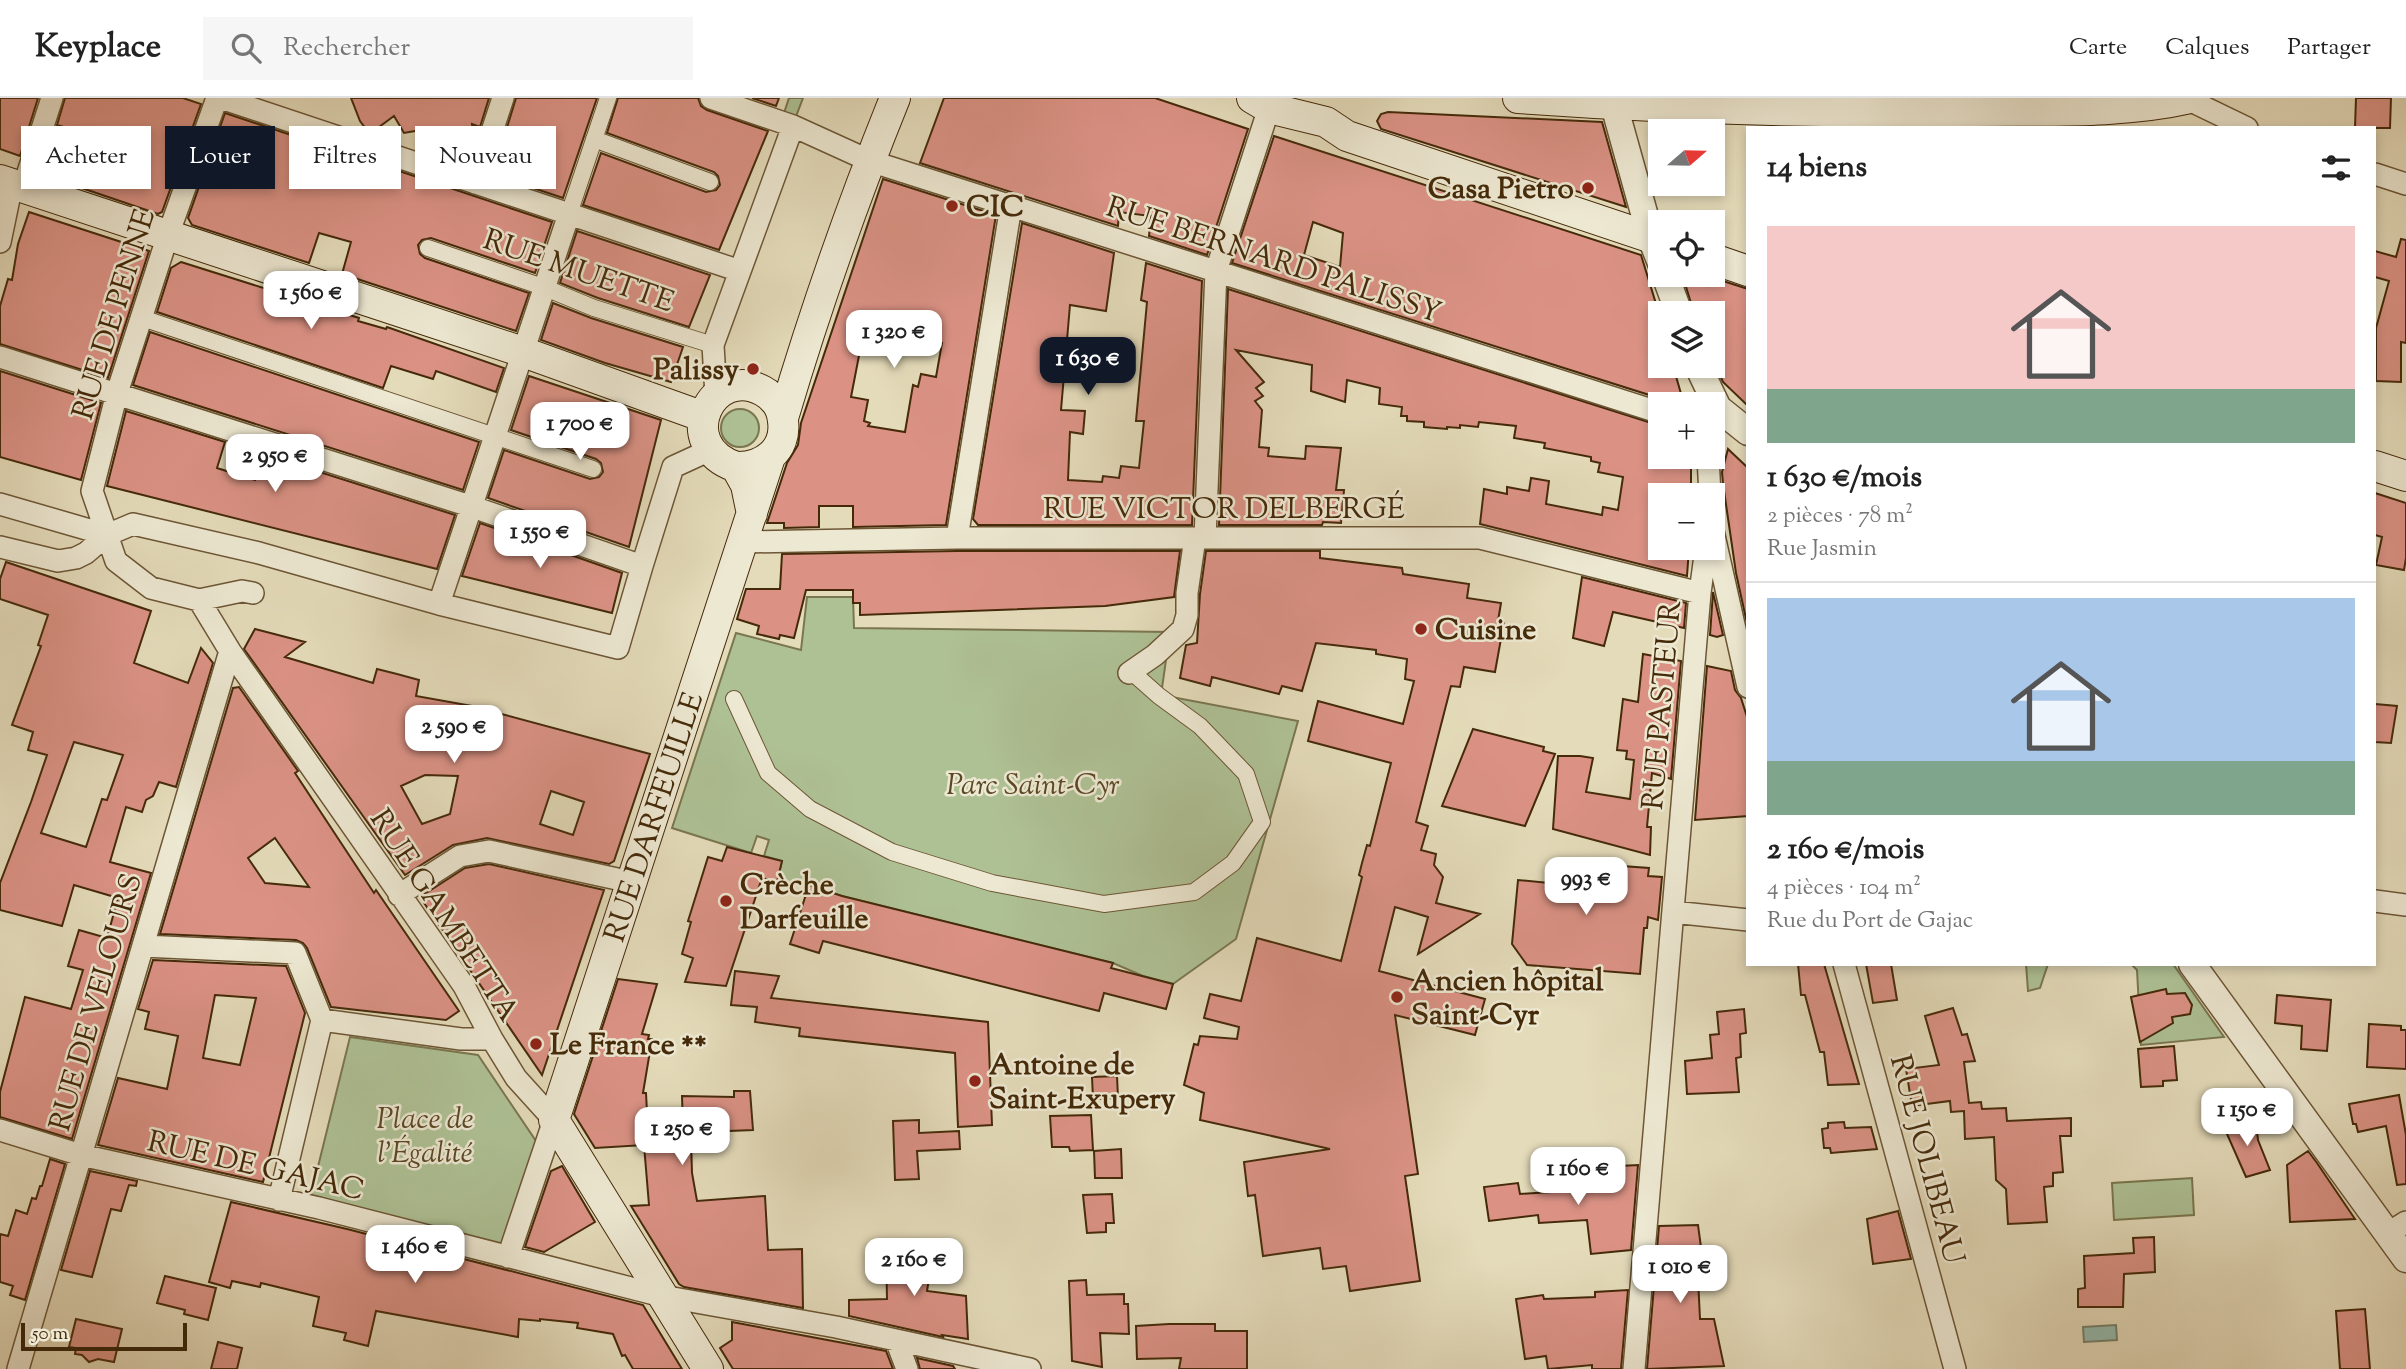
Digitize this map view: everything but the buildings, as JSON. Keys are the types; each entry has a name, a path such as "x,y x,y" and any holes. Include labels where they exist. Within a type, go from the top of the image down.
{"main road":[{"path":"783,418 779,406 771,396 760,389 737,386 726,390 710,407 703,428 710,450 725,463 736,467 748,467 770,457 782,439 783,418 803,351 895,98"},
{"path":"1518,98 1614,105 1860,113 1912,105 2108,118 2128,108 2189,98"},
{"path":"1261,102 1329,110 1347,136 1648,243"},
{"path":"12,184 523,352 710,407"},
{"path":"1725,264 1746,270"},
{"path":"760,389 803,351"},
{"name":"RUE DARFEUILLE","path":"554,1120 770,457"},
{"path":"2376,466 2406,476"},
{"path":"736,467 746,485 752,514"},
{"path":"554,1120 708,1369"}],"street":[{"path":"0,242 12,184 52,98"},
{"path":"219,98 415,163"},
{"name":"RUE DE PENNE","path":"199,600 152,588 116,561 92,491 117,393 168,235 219,98"},
{"path":"494,126 503,98"},
{"path":"439,604 608,98"},
{"name":"RUE BERNARD PALISSY","path":"711,98 793,126 871,159 1011,206 1648,409"},
{"path":"2189,98 2243,126"},
{"path":"1129,673 1162,650 1183,629 1187,615 1187,593 1200,538 1216,271 1261,102"},
{"path":"1614,105 1648,215"},
{"path":"710,407 713,345 793,126"},
{"path":"594,139 710,182"},
{"path":"2376,174 2406,184"},
{"path":"493,189 740,271"},
{"path":"957,538 1011,206"},
{"name":"RUE MUETTE","path":"428,248 543,287 594,308 713,345"},
{"path":"142,318 593,469"},
{"path":"0,357 470,506 642,566"},
{"path":"1725,419 1746,431"},
{"path":"0,547 58,561 76,558 107,535 134,524 259,553 439,604 618,648 673,467 710,450"},
{"path":"0,504 107,535"},
{"name":"RUE VICTOR DELBERGÉ","path":"743,542 957,538 1480,538 1700,593"},
{"name":"RUE PASTEUR","path":"1634,1369 1704,560"},
{"path":"1720,560 1746,678"},
{"path":"199,600 242,591 253,593"},
{"name":"RUE GAMBETTA","path":"199,600 230,651 464,986 516,1078 554,1120"},
{"name":"RUE DE VELOURS","path":"18,1369 230,651"},
{"path":"734,699 768,773 810,809 892,852 992,883 1104,904 1194,892 1233,863 1262,822 1246,774 1200,726 1133,673 1129,673"},
{"path":"399,895 460,856 489,850 631,882"},
{"path":"2376,901 2406,905"},
{"path":"1673,912 1746,920"},
{"path":"143,946 295,953 320,1014 279,1199"},
{"name":"RUE JOLIBEAU","path":"1845,966 1955,1369"},
{"path":"2194,966 2397,1228 2406,1259"},
{"path":"320,1014 461,1039 492,1039"},
{"path":"508,1257 554,1120"},
{"name":"RUE DE GAJAC","path":"0,1129 81,1155 279,1199 662,1296 836,1327 1030,1369"},
{"path":"896,1340 907,1369"}],"green space":[{"path":"789,98 803,98 795,119 783,116"},
{"path":"740,409 753,415 759,428 753,441 740,447 727,441 721,428 727,415"},
{"name":"Parc Saint-Cyr","path":"807,597 853,597 854,628 1170,632 1161,695 1298,721 1236,939 1173,984 1143,976 1113,963 838,895 809,885 777,882 782,861 764,856 769,840 757,836 751,853 672,828 736,633 801,650"},
{"path":"2026,966 2047,966 2040,988 2028,991"},
{"path":"2133,966 2174,966 2224,1037 2141,1045 2137,970"},
{"name":"Place de l'Égalité","path":"350,1037 478,1055 538,1144 506,1246 311,1195"},
{"path":"2192,1178 2194,1215 2114,1220 2112,1183"}],"water":[{"path":"2116,1325 2117,1340 2084,1342 2083,1327"}],"place":[{"name":"Casa Pietro","path":"1588,188"},
{"name":"CIC","path":"952,206"},
{"name":"Palissy","path":"753,369"},
{"name":"Cuisine","path":"1421,629"},
{"name":"Crèche Darfeuille","path":"726,901"},
{"name":"Ancien hôpital Saint-Cyr","path":"1397,997"},
{"name":"Le France **","path":"536,1044"},
{"name":"Antoine de Saint-Exupery","path":"975,1081"}]}
